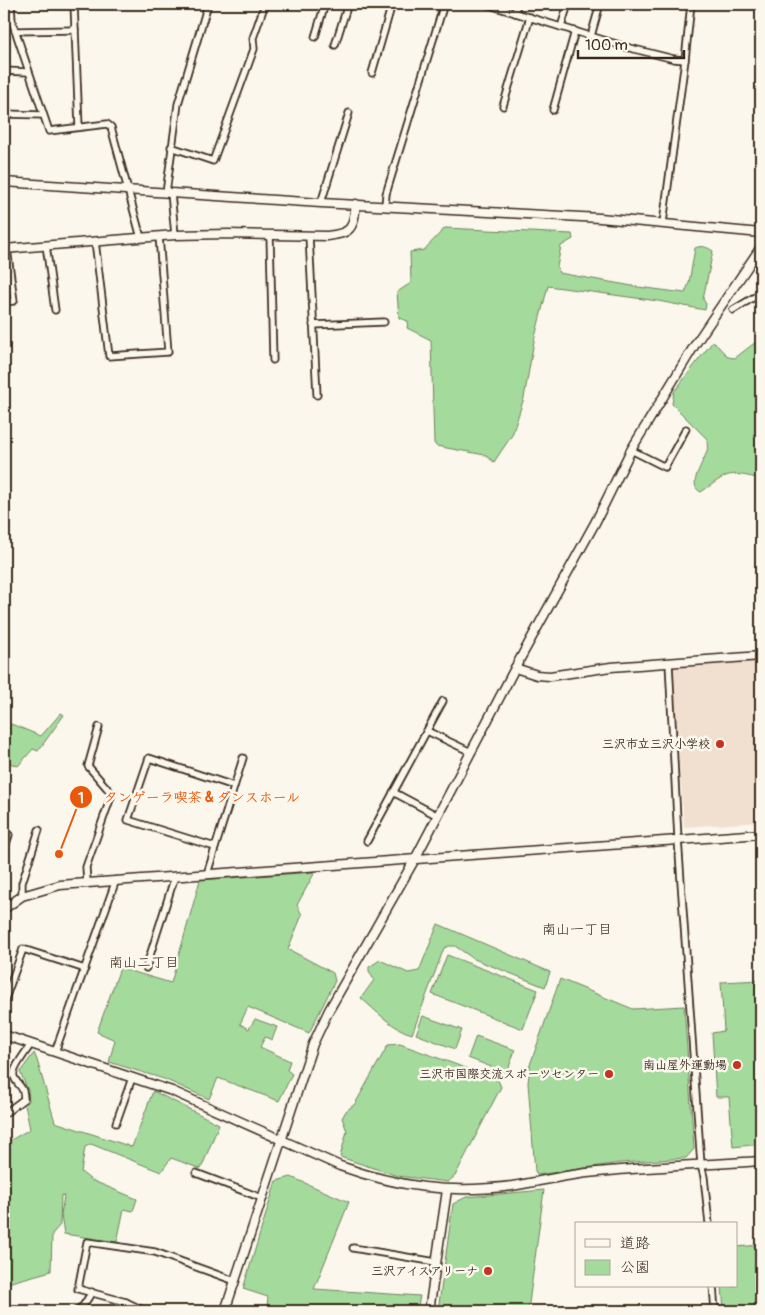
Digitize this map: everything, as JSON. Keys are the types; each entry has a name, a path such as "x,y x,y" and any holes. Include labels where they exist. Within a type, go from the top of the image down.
{"street":[{"path":"12,4 12,22 49,131 106,124 111,127 141,238"},
{"path":"74,4 79,127"},
{"path":"175,235 169,193 171,147 178,104 208,4"},
{"path":"171,147 213,161 254,49 253,38 265,4"},
{"path":"315,37 325,4"},
{"path":"335,45 348,4"},
{"path":"372,73 392,4"},
{"path":"385,206 386,194 444,4"},
{"path":"486,4 626,47 685,60"},
{"path":"515,13 518,4"},
{"path":"561,27 568,4"},
{"path":"591,36 600,4"},
{"path":"663,223 691,4"},
{"path":"503,106 530,18"},
{"path":"15,31 75,30"},
{"path":"553,110 575,31"},
{"path":"4,70 28,72"},
{"path":"321,203 349,113"},
{"path":"4,114 43,115"},
{"path":"4,182 663,223 761,233"},
{"path":"4,302 14,300 5,249 175,235 334,235 349,231 353,227 356,204"},
{"path":"270,235 273,360"},
{"path":"95,242 109,356 168,352 159,236"},
{"path":"309,236 317,396"},
{"path":"46,245 55,310"},
{"path":"225,1311 313,1044 325,1017 415,859 515,668 596,521 631,450 696,343 761,247"},
{"path":"733,310 761,293"},
{"path":"313,325 384,322"},
{"path":"631,450 665,467 686,429"},
{"path":"515,668 537,675 550,676 611,667 761,656"},
{"path":"669,663 678,839 701,1165 709,1222"},
{"path":"367,840 443,701"},
{"path":"87,882 86,866 112,794 88,766 100,727"},
{"path":"427,731 471,752"},
{"path":"215,847 128,820 149,758 234,786"},
{"path":"206,874 243,758"},
{"path":"393,792 438,816"},
{"path":"22,896 22,883 39,830"},
{"path":"5,905 22,896 60,885 87,882 761,834"},
{"path":"4,850 9,835"},
{"path":"146,968 175,876"},
{"path":"55,1052 116,880"},
{"path":"4,1002 23,949 84,969"},
{"path":"4,1035 202,1103 340,1166 368,1176 412,1186 447,1190 512,1186 615,1170 761,1161"},
{"path":"4,1114 24,1099 24,1091 14,1077 14,1071 31,1044"},
{"path":"116,1123 132,1078"},
{"path":"196,1173 262,1198"},
{"path":"429,1311 447,1190"},
{"path":"145,1311 126,1302 78,1289 87,1242 154,1252 235,1281"},
{"path":"353,1248 436,1262"},
{"path":"713,1288 715,1311"},
{"path":"75,1311 83,1306 92,1292"},
{"path":"124,1311 126,1302"},
{"path":"4,1307 5,1311"}],"shaded area":[{"name":"三沢市立三沢小学校","path":"761,661 761,822 684,827 672,667"}],"green space":[{"path":"445,228 572,234 573,239 561,246 557,267 559,273 685,293 689,283 695,248 707,248 713,251 703,299 706,304 705,310 658,301 548,286 534,341 524,398 512,435 494,462 485,455 436,446 434,443 431,340 407,328 408,321 399,318 397,292 411,283 410,252 424,250"},
{"path":"761,338 761,479 735,474 729,475 701,492 695,485 697,473 707,451 707,439 672,404 674,392 713,341 728,357 735,358"},
{"path":"61,713 64,715 38,751 33,749 18,766 4,761 4,734 11,724 41,736"},
{"path":"315,872 297,905 302,915 288,949 333,973 335,981 309,1033 248,1007 240,1024 249,1029 255,1019 277,1027 272,1040 265,1037 260,1047 290,1061 287,1070 292,1074 279,1101 218,1078 209,1099 164,1079 109,1062 115,1040 97,1032 120,968 171,983 200,880"},
{"path":"438,924 550,972 545,987 474,959 455,946 449,946 444,948 412,1034 398,1028 361,998 374,980 369,967 380,960 408,973 419,971"},
{"path":"447,955 538,990 523,1029 432,994"},
{"name":"三沢市国際交流スポーツセンター","path":"560,979 633,1009 684,1006 694,1149 686,1158 620,1163 537,1175 535,1171 528,1083 530,1065"},
{"name":"南山屋外運動場","path":"761,980 761,1144 733,1147 729,1097 716,1097 712,1033 724,1031 721,982"},
{"path":"423,1016 462,1030 455,1049 416,1034"},
{"path":"476,1036 515,1050 507,1073 468,1058"},
{"path":"400,1044 498,1080 501,1087 455,1176 448,1182 398,1176 340,1157 347,1131 342,1118 346,1111 355,1104 388,1045"},
{"path":"34,1053 55,1122 132,1147 153,1091 219,1124 201,1169 171,1158 161,1172 91,1144 85,1147 81,1172 91,1180 137,1199 133,1211 124,1209 117,1242 64,1234 61,1215 64,1196 61,1195 60,1225 52,1234 51,1271 4,1284 4,1144 30,1129 25,1105 29,1101 28,1090 20,1072"},
{"path":"291,1177 349,1202 314,1289 420,1296 417,1311 265,1311 268,1297 243,1289 276,1181"},
{"name":"三沢アイスアリーナ","path":"544,1190 528,1311 438,1311 453,1204 466,1197"},
{"path":"761,1245 761,1311 724,1311 722,1288 738,1288 738,1247"}],"place":[{"name":"三沢市立三沢小学校","path":"720,744"},
{"name":"タンゲーラ喫茶 & ダンスホール","path":"59,854"},
{"name":"南山屋外運動場","path":"737,1065"},
{"name":"三沢市国際交流スポーツセンター","path":"609,1074"},
{"name":"三沢アイスアリーナ","path":"488,1271"}],"district":[{"name":"南山一丁目","path":"577,929"},
{"name":"南山二丁目","path":"144,962"}]}
